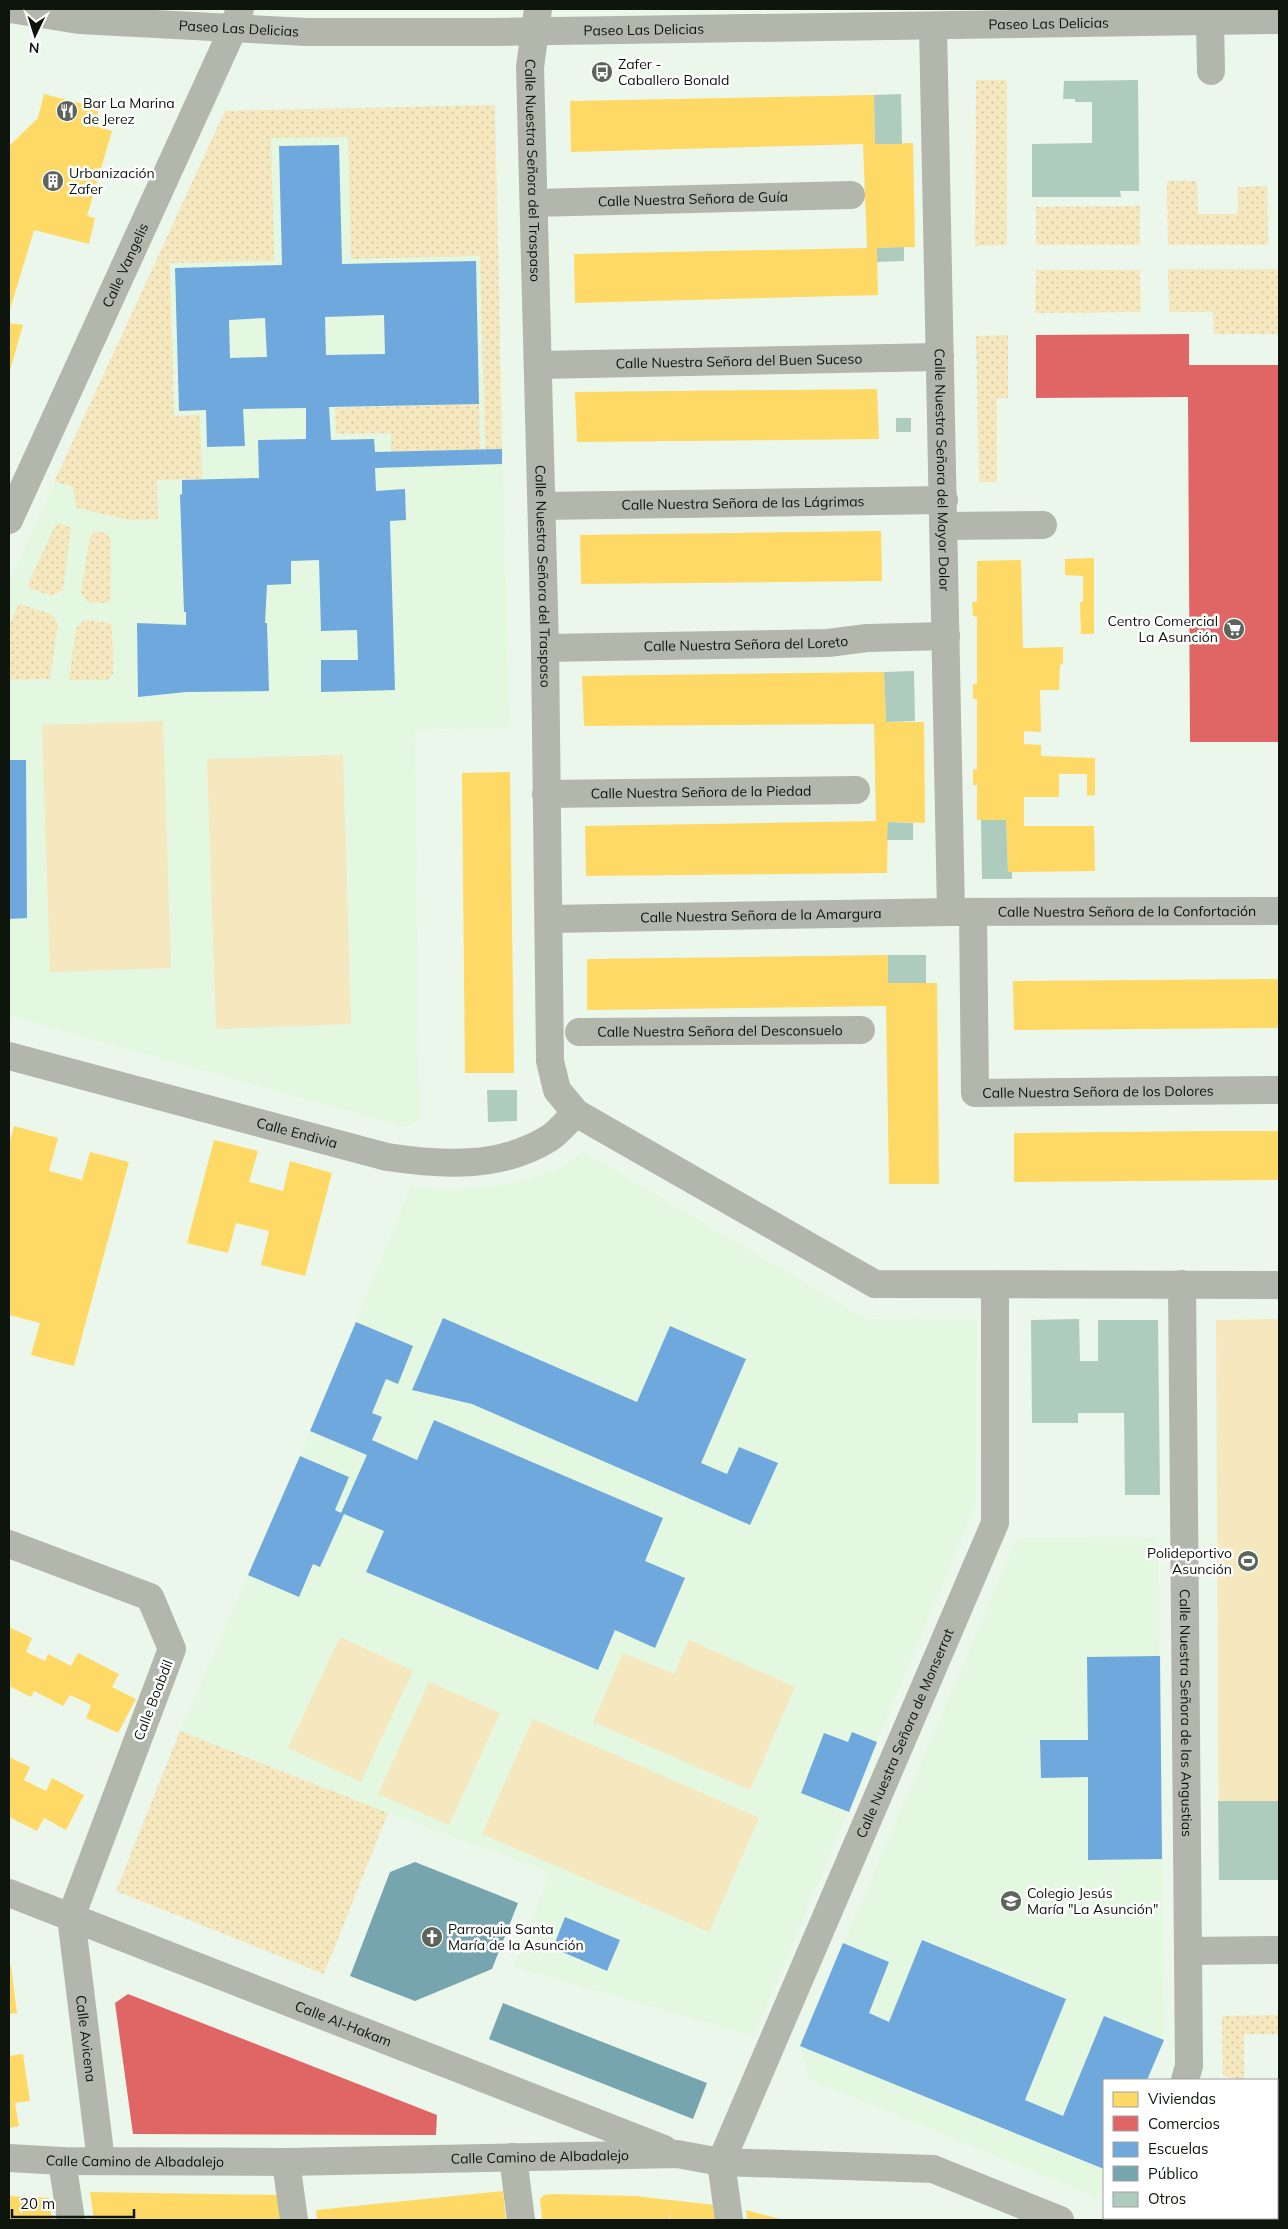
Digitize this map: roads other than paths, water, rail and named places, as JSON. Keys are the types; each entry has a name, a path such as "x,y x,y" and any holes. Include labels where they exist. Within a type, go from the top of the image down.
{"street":[{"name":"Paseo Las Delicias","path":"10,9 78,20 237,19 394,33 536,20 843,18 933,26 1022,16 1149,15 1210,21 1279,20"},
{"name":"Calle Vangelis","path":"9,520 237,19"},
{"name":"Calle Nuestra Señora del Traspaso","path":"536,20 530,67 545,648 546,794 550,919 550,1062 557,1090 576,1113"},
{"path":"1210,21 1211,71"},
{"name":"Calle Nuestra Señora del Mayor Dolor","path":"933,26 946,636 962,912"},
{"name":"Calle Nuestra Señora de Guía","path":"534,203 850,195"},
{"name":"Calle Nuestra Señora del Buen Suceso","path":"538,365 940,357"},
{"name":"Calle Nuestra Señora de las Lágrimas","path":"542,506 944,513 1044,525"},
{"name":"Calle Nuestra Señora del Loreto","path":"545,648 828,643 867,638 946,636"},
{"name":"Calle Nuestra Señora de la Piedad","path":"546,794 856,790"},
{"name":"Calle Nuestra Señora de la Confortación","path":"962,912 1279,911"},
{"name":"Calle Nuestra Señora de la Amargura","path":"550,919 962,912"},
{"name":"Calle Nuestra Señora de los Dolores","path":"962,912 975,1093 1279,1090"},
{"name":"Calle Nuestra Señora del Desconsuelo","path":"579,1032 861,1030"},
{"name":"Calle Endivia","path":"9,1056 387,1157 427,1163 472,1163 515,1156 549,1138 576,1113"},
{"path":"576,1113 875,1284 1279,1284"},
{"name":"Calle Nuestra Señora de las Angustias","path":"1182,1284 1189,2066 1185,2079"},
{"name":"Calle Nuestra Señora de Monserrat","path":"721,2162 995,1523 995,1285"},
{"name":"Calle Boabdil","path":"9,1544 150,1597 172,1649 70,1918"},
{"name":"Calle Al-Hakam","path":"9,1894 677,2154"},
{"name":"Calle Avicena","path":"70,1918 101,2161"},
{"path":"1188,1951 1279,1950"},
{"name":"Calle Camino de Albadalejo","path":"9,2158 62,2161 286,2162 677,2154 721,2162 933,2168 1060,2220"},
{"path":"513,2157 521,2220"},
{"path":"62,2161 71,2220"},
{"path":"286,2162 294,2220"},
{"path":"721,2162 729,2220"}],"place":[{"name":"Zafer - Caballero Bonald","path":"602,72"},
{"name":"Bar La Marina de Jerez","path":"67,111"},
{"name":"Urbanización Zafer","path":"53,181"},
{"name":"Centro Comercial La Asunción","path":"1234,629"},
{"name":"Polideportivo Asunción","path":"1248,1561"},
{"name":"Colegio Jesús María \"La Asunción\"","path":"1011,1901"},
{"name":"Parroquia Santa María de la Asunción","path":"432,1937"}]}
